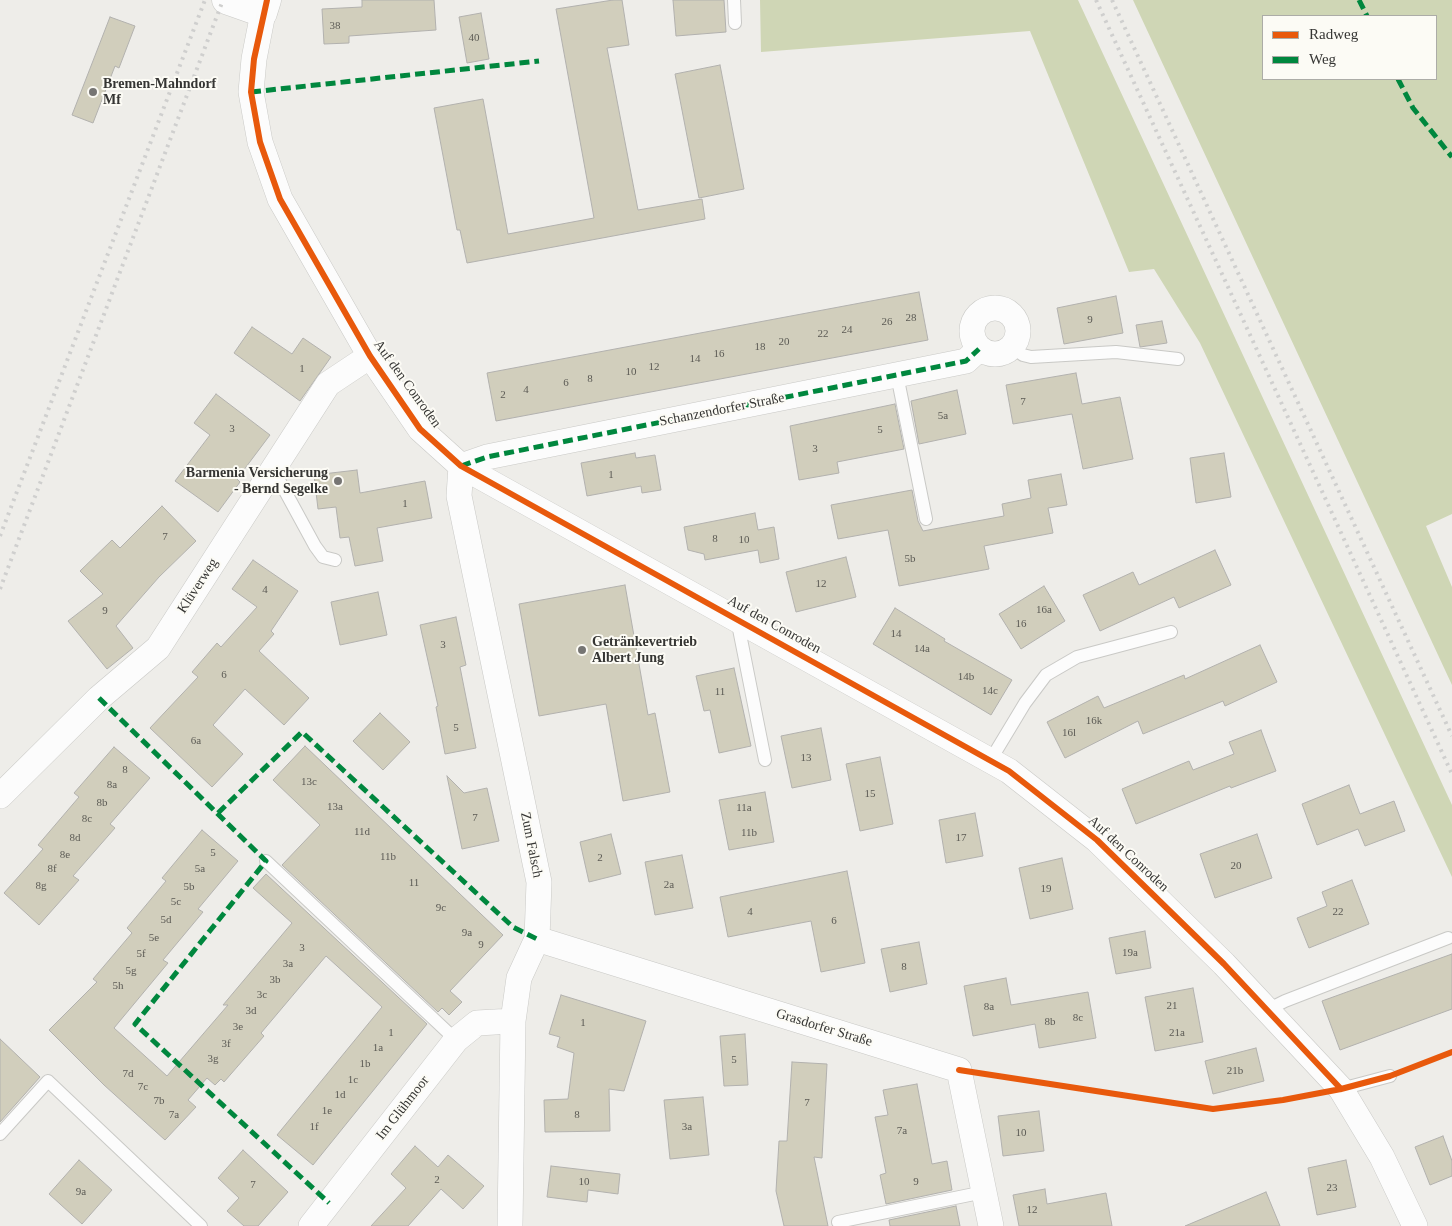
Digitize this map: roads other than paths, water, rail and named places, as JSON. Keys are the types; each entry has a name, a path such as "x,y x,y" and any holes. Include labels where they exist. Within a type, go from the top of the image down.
{"street":[{"path":"226,0 265,6"},
{"name":"Auf den Conroden","path":"265,6 254,59 251,92 260,142 280,199 370,356 420,429 461,466 1009,771 1098,840 1224,964 1341,1089 1382,1157 1415,1226"},
{"path":"993,308 1010,313 1016,321 1018,330 1017,339 1012,347 1005,352 996,354 979,349 973,341 972,323 977,315 993,308"},
{"name":"Schanzendorfer Straße","path":"461,466 487,457 966,361 979,349"},
{"name":"Klüverweg","path":"0,796 99,698 158,648 328,384 370,356"},
{"name":"Zum Falsch","path":"461,466 459,496 539,882 537,940 519,978 513,1021 510,1226"},
{"name":"Grasdorfer Straße","path":"537,940 959,1070 991,1226"},
{"name":"Im Glühmoor","path":"311,1226 456,1040 477,1023 513,1021"}],"lane":[{"path":"734,0 735,23"},
{"path":"1012,347 1022,355 1031,357 1116,352 1178,359"},
{"path":"897,375 926,519"},
{"path":"273,470 314,546 323,557 335,560"},
{"path":"736,619 765,760"},
{"path":"990,760 1025,703 1046,675 1077,657 1171,632"},
{"path":"266,861 456,1040"},
{"path":"1267,1010 1285,1001 1448,938"},
{"path":"1341,1089 1390,1076"},
{"path":"0,1134 48,1081 202,1226"},
{"path":"838,1222 984,1192"}],"railway":[{"path":"0,536 205,0"},
{"path":"0,589 223,0"},
{"path":"1096,0 1452,774"},
{"path":"1112,0 1452,736"}],"place":[{"name":"Bremen-Mahndorf Mf","path":"93,92"},
{"name":"Barmenia Versicherung - Bernd Segelke","path":"338,481"},
{"name":"Getränkevertrieb Albert Jung","path":"582,650"}]}
